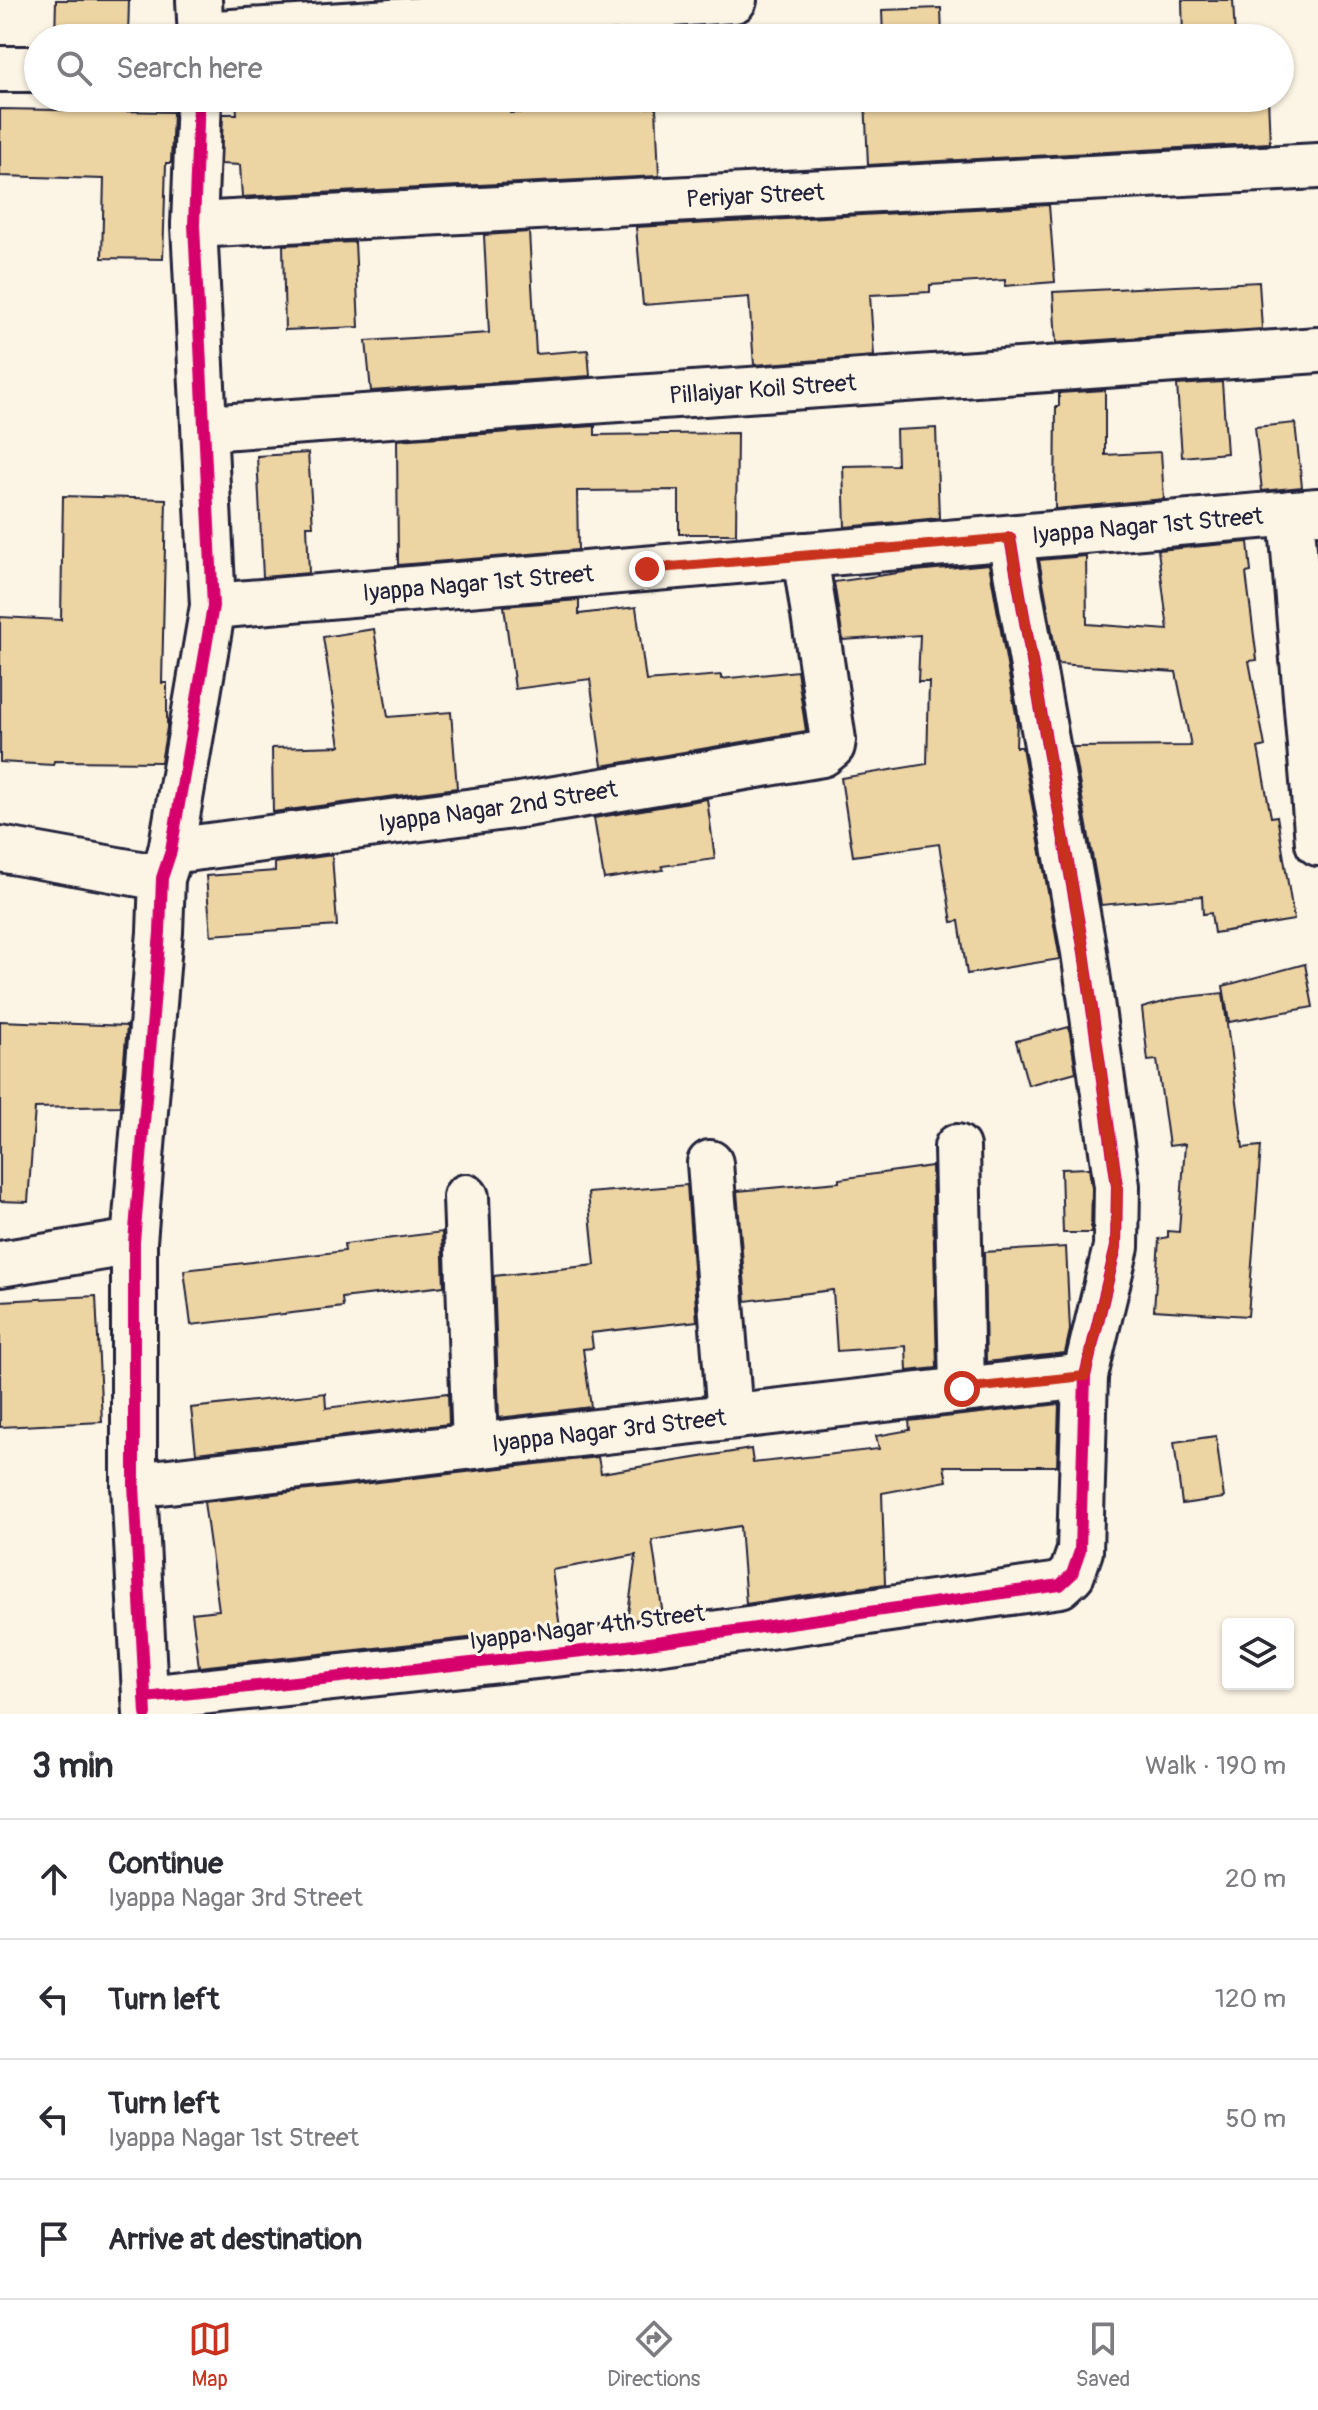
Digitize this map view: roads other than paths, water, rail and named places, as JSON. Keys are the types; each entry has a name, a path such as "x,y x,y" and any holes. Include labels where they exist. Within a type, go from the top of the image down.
{"street":[{"path":"200,24 734,0"},
{"path":"0,69 24,69"},
{"path":"146,1706 134,1485 134,1242 166,864 213,606 194,225 198,112"},
{"name":"Periyar Street","path":"194,225 1318,166"},
{"name":"Pillaiyar Koil Street","path":"206,428 1318,350"},
{"path":"1304,512 1318,843"},
{"name":"Iyappa Nagar 1st Street","path":"213,606 1304,512"},
{"path":"1010,538 1084,952 1117,1186 1116,1247 1085,1376"},
{"name":"Iyappa Nagar 2nd Street","path":"0,849 166,864 822,754 832,746 833,740 820,671 805,555"},
{"path":"957,1147 962,1389"},
{"path":"710,1163 730,1416"},
{"path":"466,1197 475,1446"},
{"path":"0,1264 134,1242"},
{"name":"Iyappa Nagar 3rd Street","path":"134,1485 1085,1376"},
{"name":"Iyappa Nagar 4th Street","path":"146,1706 620,1647 1060,1585 1072,1574 1080,1551 1085,1376"}]}
